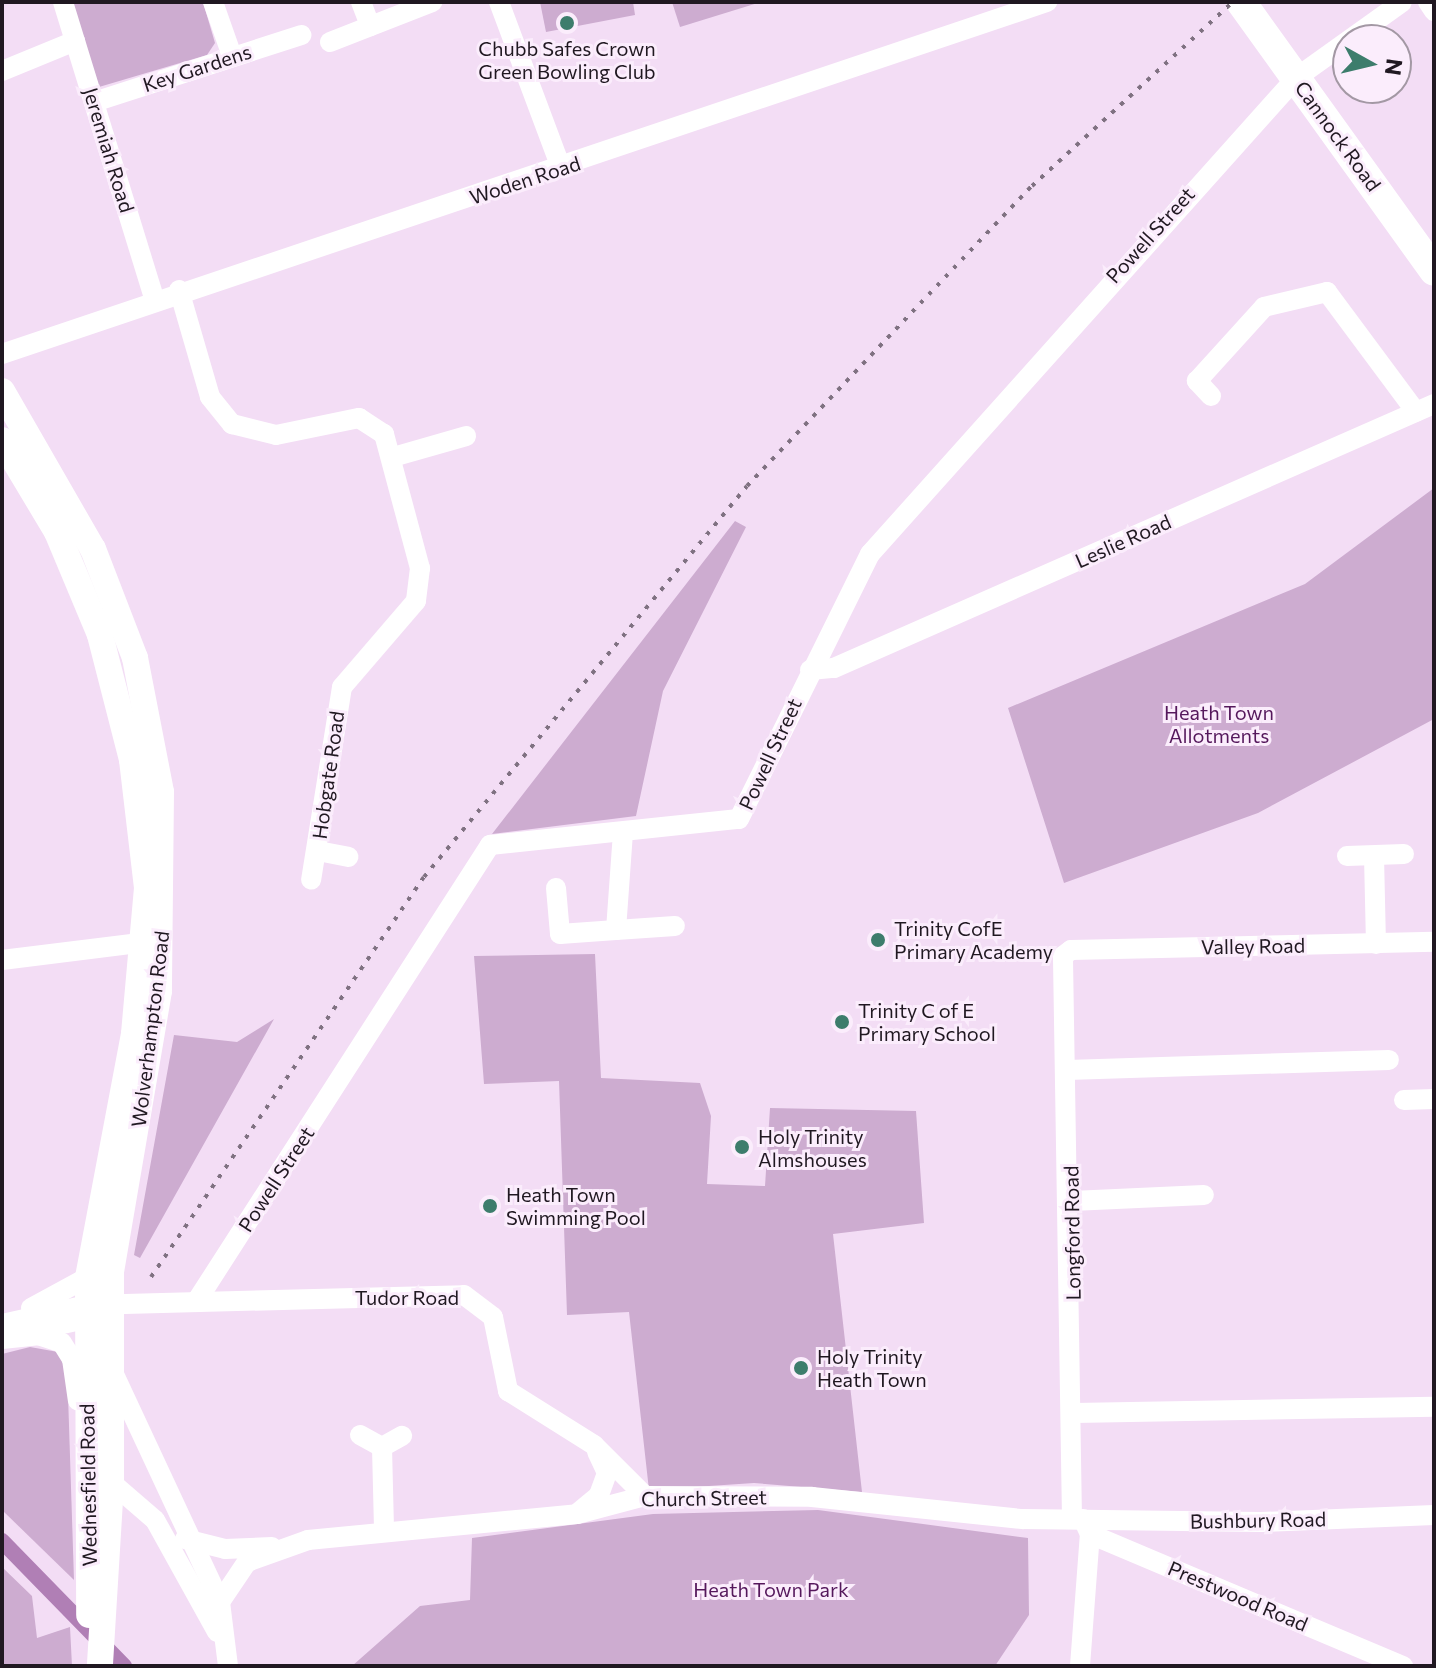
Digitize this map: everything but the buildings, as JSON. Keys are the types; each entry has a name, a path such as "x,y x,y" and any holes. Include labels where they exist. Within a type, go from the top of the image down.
{"highway":[{"name":"Cannock Road","path":"1241,2 1434,271"}],"main road":[{"name":"Wolverhampton Road","path":"2,391 93,549 135,658 161,792 155,942 94,1310"},
{"name":"Wolverhampton Road","path":"2,440 57,532 100,635 132,760 155,942 88,1277 109,1363 111,1484"},
{"name":"Wednesfield Road","path":"94,1310 86,1447 98,1551 97,1666"},
{"name":"Wednesfield Road","path":"98,1551 111,1484"}],"street":[{"name":"Jeremiah Road","path":"63,2 154,298"},
{"path":"213,2 232,56"},
{"path":"361,2 370,26"},
{"path":"330,42 432,2"},
{"path":"499,2 561,168"},
{"name":"Woden Road","path":"2,354 154,298 561,168 1047,2"},
{"name":"Powell Street","path":"198,1299 490,845 739,819 870,554 1296,78 1402,2"},
{"path":"1428,2 1434,11"},
{"name":"Key Gardens","path":"94,102 301,35"},
{"path":"2,71 75,41"},
{"name":"Hobgate Road","path":"179,290 210,397 232,424 276,435 359,418 384,434 393,457 420,568 416,601 342,687 311,880"},
{"path":"1211,396 1197,381 1264,307 1327,292 1425,408"},
{"name":"Leslie Road","path":"810,670 834,668 1425,408"},
{"path":"393,457 466,436"},
{"path":"616,930 623,832"},
{"path":"318,851 348,857"},
{"path":"1347,856 1404,854"},
{"path":"1374,856 1376,944"},
{"path":"556,888 560,934 675,926"},
{"path":"2,960 155,942"},
{"name":"Valley Road","path":"1071,950 1434,942"},
{"name":"Longford Road","path":"1071,950 1061,967 1072,1201 1074,1413 1082,1524 1080,1666"},
{"path":"1067,1070 1389,1060"},
{"path":"1404,1100 1434,1099"},
{"path":"1072,1201 1204,1195"},
{"path":"7,1329 88,1277"},
{"name":"Tudor Road","path":"94,1310 198,1299 464,1295 493,1317 508,1391 594,1445 645,1496"},
{"path":"7,1329 94,1310"},
{"path":"7,1329 94,1310"},
{"path":"7,1329 62,1343 72,1359 86,1447"},
{"name":"Wolverhampton Road","path":"109,1363 144,1428 220,1602 226,1658"},
{"path":"1074,1413 1434,1407"},
{"path":"111,1420 124,1418 144,1428"},
{"path":"360,1435 382,1447"},
{"path":"382,1447 402,1436"},
{"path":"577,1514 599,1495 607,1473 594,1445"},
{"name":"Wolverhampton Road","path":"86,1447 111,1484 162,1525 200,1593 226,1658"},
{"path":"382,1447 384,1528"},
{"path":"159,1461 162,1525"},
{"name":"Church Street","path":"162,1525 192,1542 281,1547 384,1528 577,1514 645,1496 812,1497 1082,1524"},
{"name":"Bushbury Road","path":"1082,1524 1434,1515"},
{"path":"1128,1549 1125,1532 1133,1521"},
{"name":"Prestwood Road","path":"1082,1524 1128,1549 1403,1666"},
{"name":"Church Street","path":"220,1602 241,1568 281,1547"}],"green space":[{"path":"72,2 203,2 215,43 207,55 99,87"},
{"name":"Chubb Safes Crown Green Bowling Club","path":"540,2 633,2 635,15 546,32"},
{"path":"672,2 761,2 680,27"},
{"name":"Heath Town Allotments","path":"1434,488 1434,719 1258,813 1064,883 1008,708 1305,584"},
{"path":"735,521 746,527 663,691 636,816 492,834"},
{"path":"595,954 601,1078 700,1083 711,1116 707,1184 765,1186 770,1108 916,1111 924,1223 833,1234 862,1492 754,1483 649,1490 629,1312 567,1315 559,1081 484,1084 474,956"},
{"path":"274,1019 140,1258 134,1255 174,1035 237,1042"},
{"path":"30,1347 58,1352 67,1364 74,1580 2,1510 2,1354"},
{"name":"Heath Town Park","path":"818,1510 1028,1538 1029,1615 995,1666 352,1666 420,1606 470,1600 472,1538 653,1514"},
{"path":"2,1567 32,1596 37,1638 70,1627 72,1666 2,1666"}],"waterway":[{"path":"2,1541 124,1666"}],"railway":[{"path":"151,1277 424,877 747,486 1032,186 1233,2"}],"place":[{"name":"Chubb Safes Crown Green Bowling Club","path":"567,23"},
{"name":"Trinity CofE Primary Academy","path":"878,940"},
{"name":"Trinity C of E Primary School","path":"842,1022"},
{"name":"Holy Trinity Almshouses","path":"742,1147"},
{"name":"Heath Town Swimming Pool","path":"490,1206"},
{"name":"Holy Trinity Heath Town","path":"801,1368"}]}
